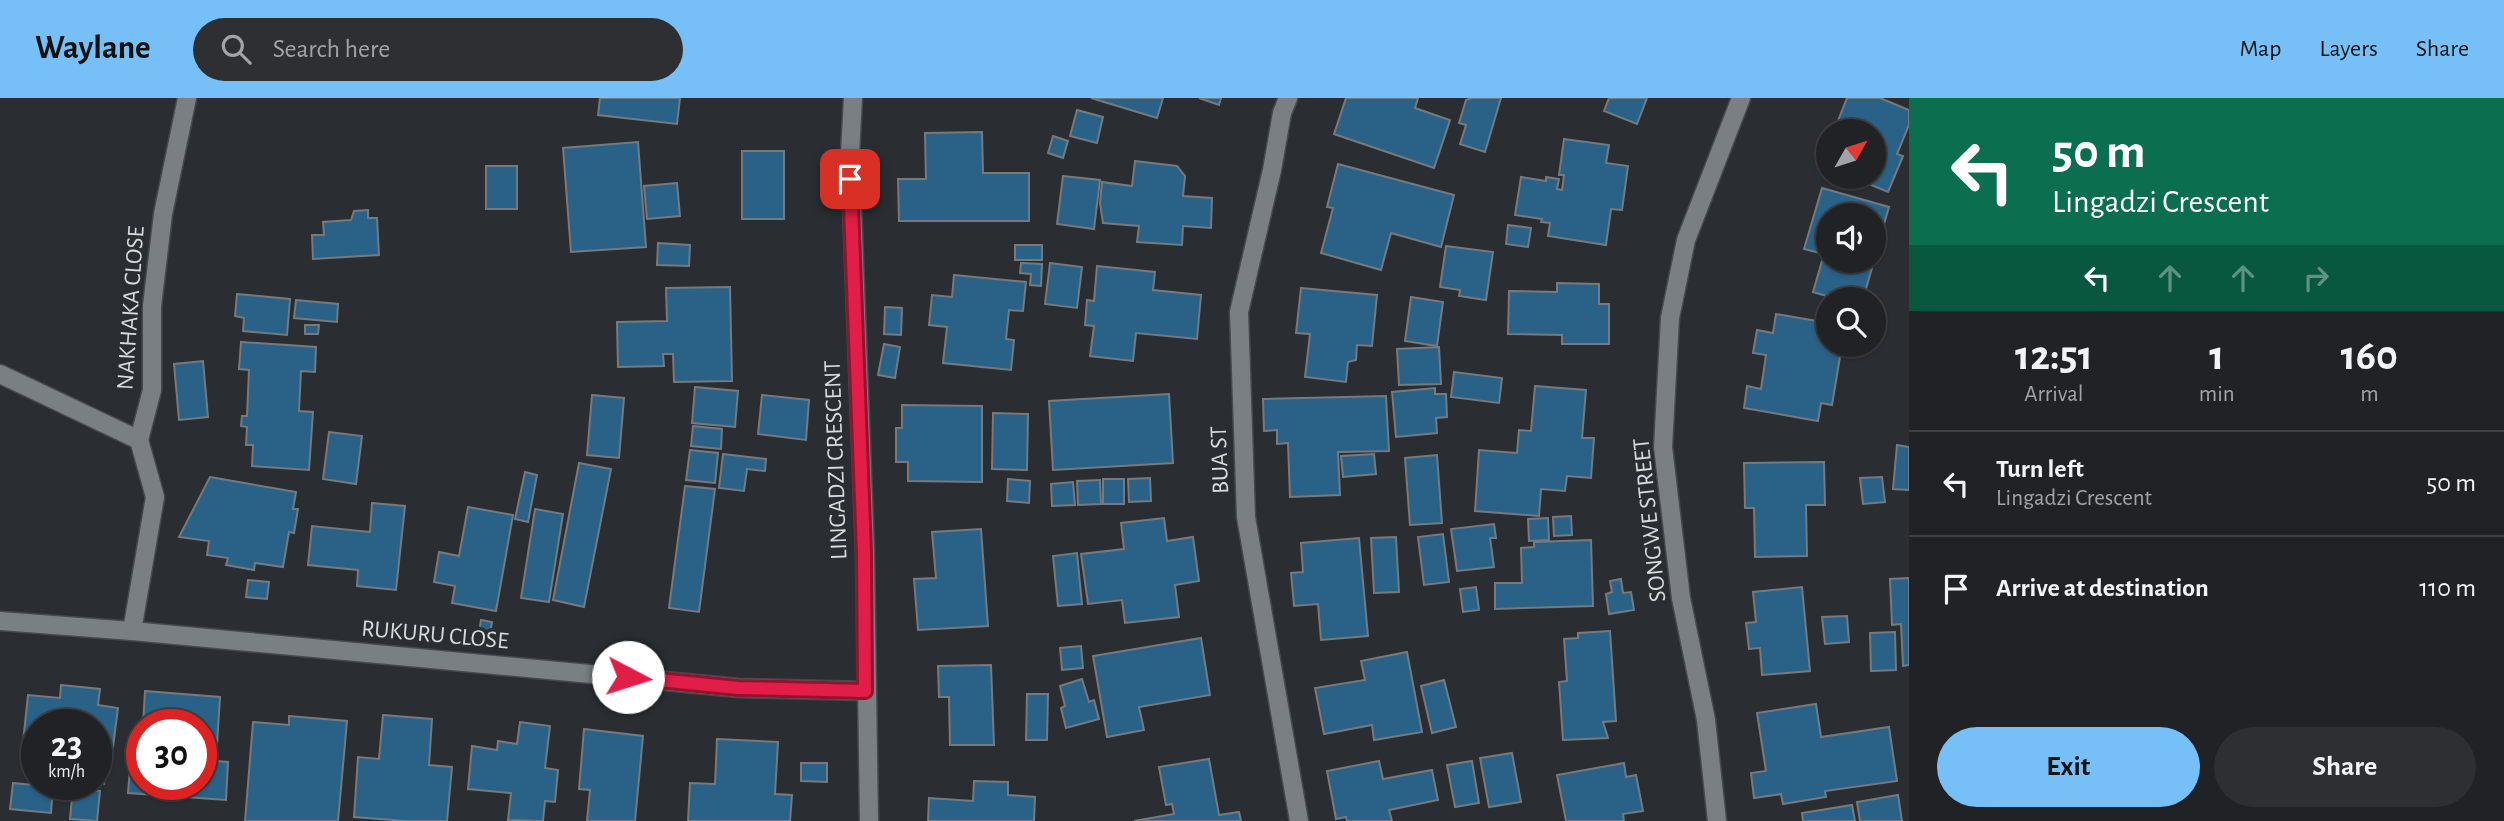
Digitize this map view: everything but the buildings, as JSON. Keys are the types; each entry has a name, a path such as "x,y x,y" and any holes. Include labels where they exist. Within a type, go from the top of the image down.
{"street":[{"name":"NAKHAKA CLOSE","path":"139,440 152,390 152,306 163,214 187,98"},
{"name":"LINGADZI CRESCENT","path":"853,98 850,154 864,552 869,821"},
{"name":"BUA ST","path":"1287,98 1239,312 1246,517 1299,821"},
{"name":"SONGWE STREET","path":"1717,821 1706,719 1681,598 1664,447 1670,318 1686,240 1741,98"},
{"path":"0,374 139,440 155,496 132,631"},
{"name":"RUKURU CLOSE","path":"0,621 738,688 865,691"}],"route":[{"path":"628,677 738,688 865,691 864,552 850,179"}]}
